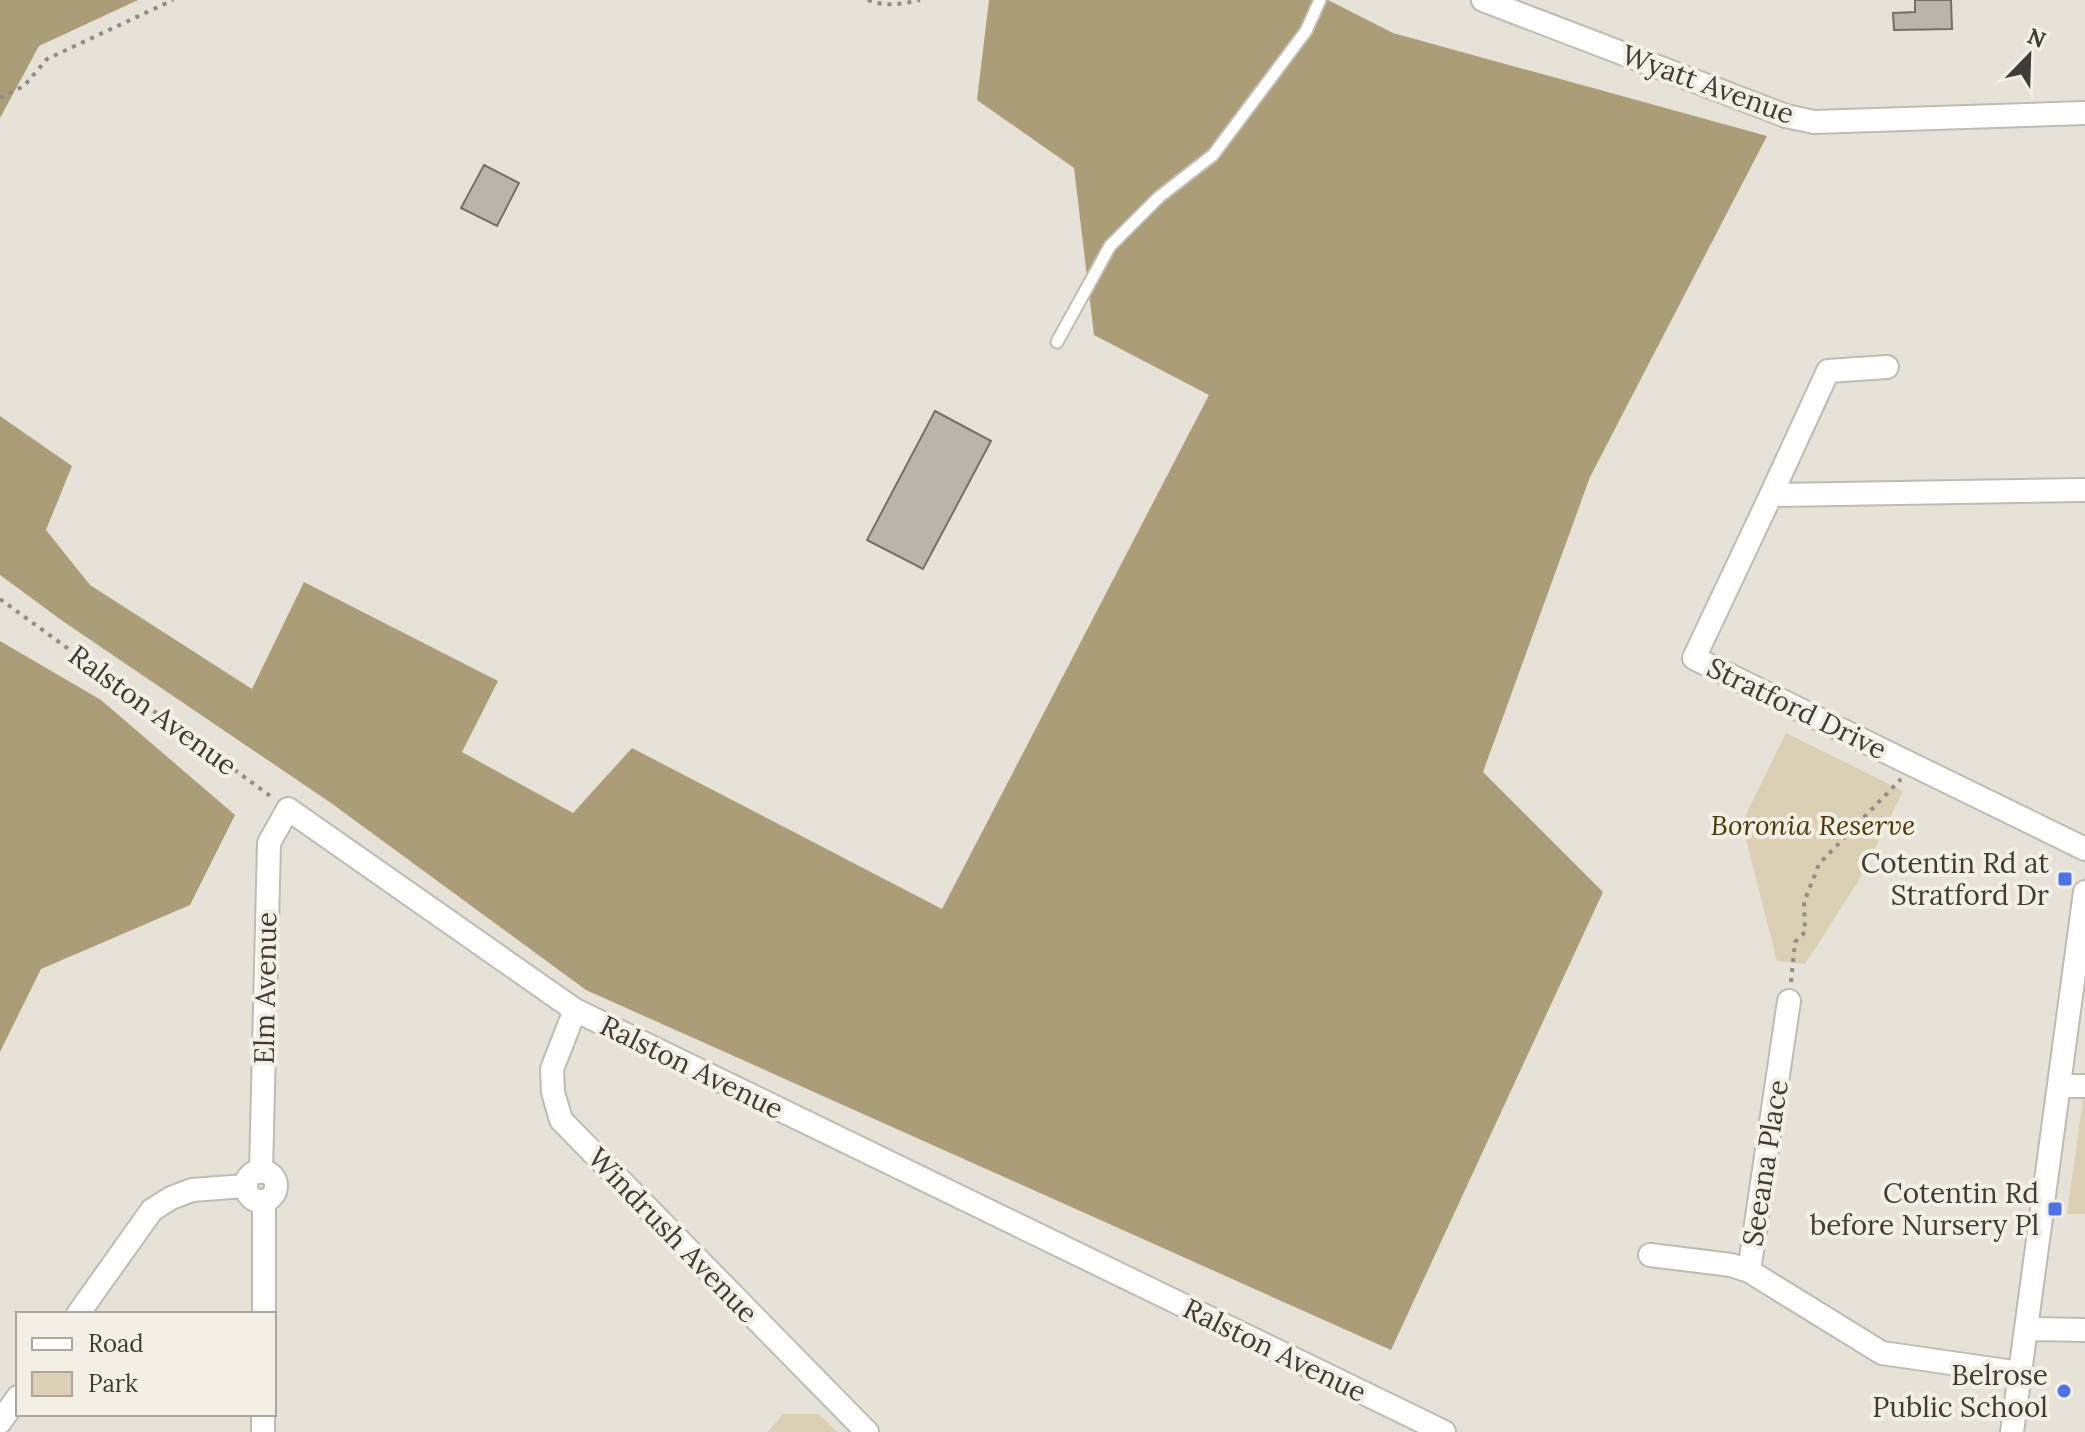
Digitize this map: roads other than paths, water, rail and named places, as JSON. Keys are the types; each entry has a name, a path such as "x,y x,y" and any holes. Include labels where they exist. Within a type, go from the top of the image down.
{"street":[{"name":"Wyatt Avenue","path":"1483,0 1786,116 1814,122 2085,113"},
{"path":"1887,367 1828,371 1771,495 2085,490"},
{"name":"Stratford Drive","path":"1771,495 1694,658 2085,849"},
{"name":"Ralston Avenue","path":"288,809 575,1010 1444,1432"},
{"name":"Elm Avenue","path":"264,1312 264,1202 275,1192 276,1186 268,1172 253,1179 269,843 288,809"},
{"path":"2012,1432 2085,892"},
{"name":"Seeana Place","path":"1789,1001 1749,1271 1882,1353 2020,1373"},
{"name":"Windrush Avenue","path":"575,1010 552,1069 553,1092 561,1120 867,1432"},
{"path":"2059,1086 2085,1086"},
{"path":"79,1312 152,1210 192,1190 253,1179"},
{"path":"1650,1255 1731,1265 1749,1271"},
{"path":"2026,1329 2085,1330"},
{"path":"0,1422 16,1400"}],"lane":[{"path":"1057,342 1110,246 1159,197 1213,155 1306,31 1320,0"}],"place":[{"name":"Cotentin Rd at Stratford Dr","path":"2065,879"},
{"name":"Cotentin Rd before Nursery Pl","path":"2055,1209"},
{"name":"Belrose Public School","path":"2064,1391"}],"park label":[{"name":"Boronia Reserve","path":"1813,825"}]}
